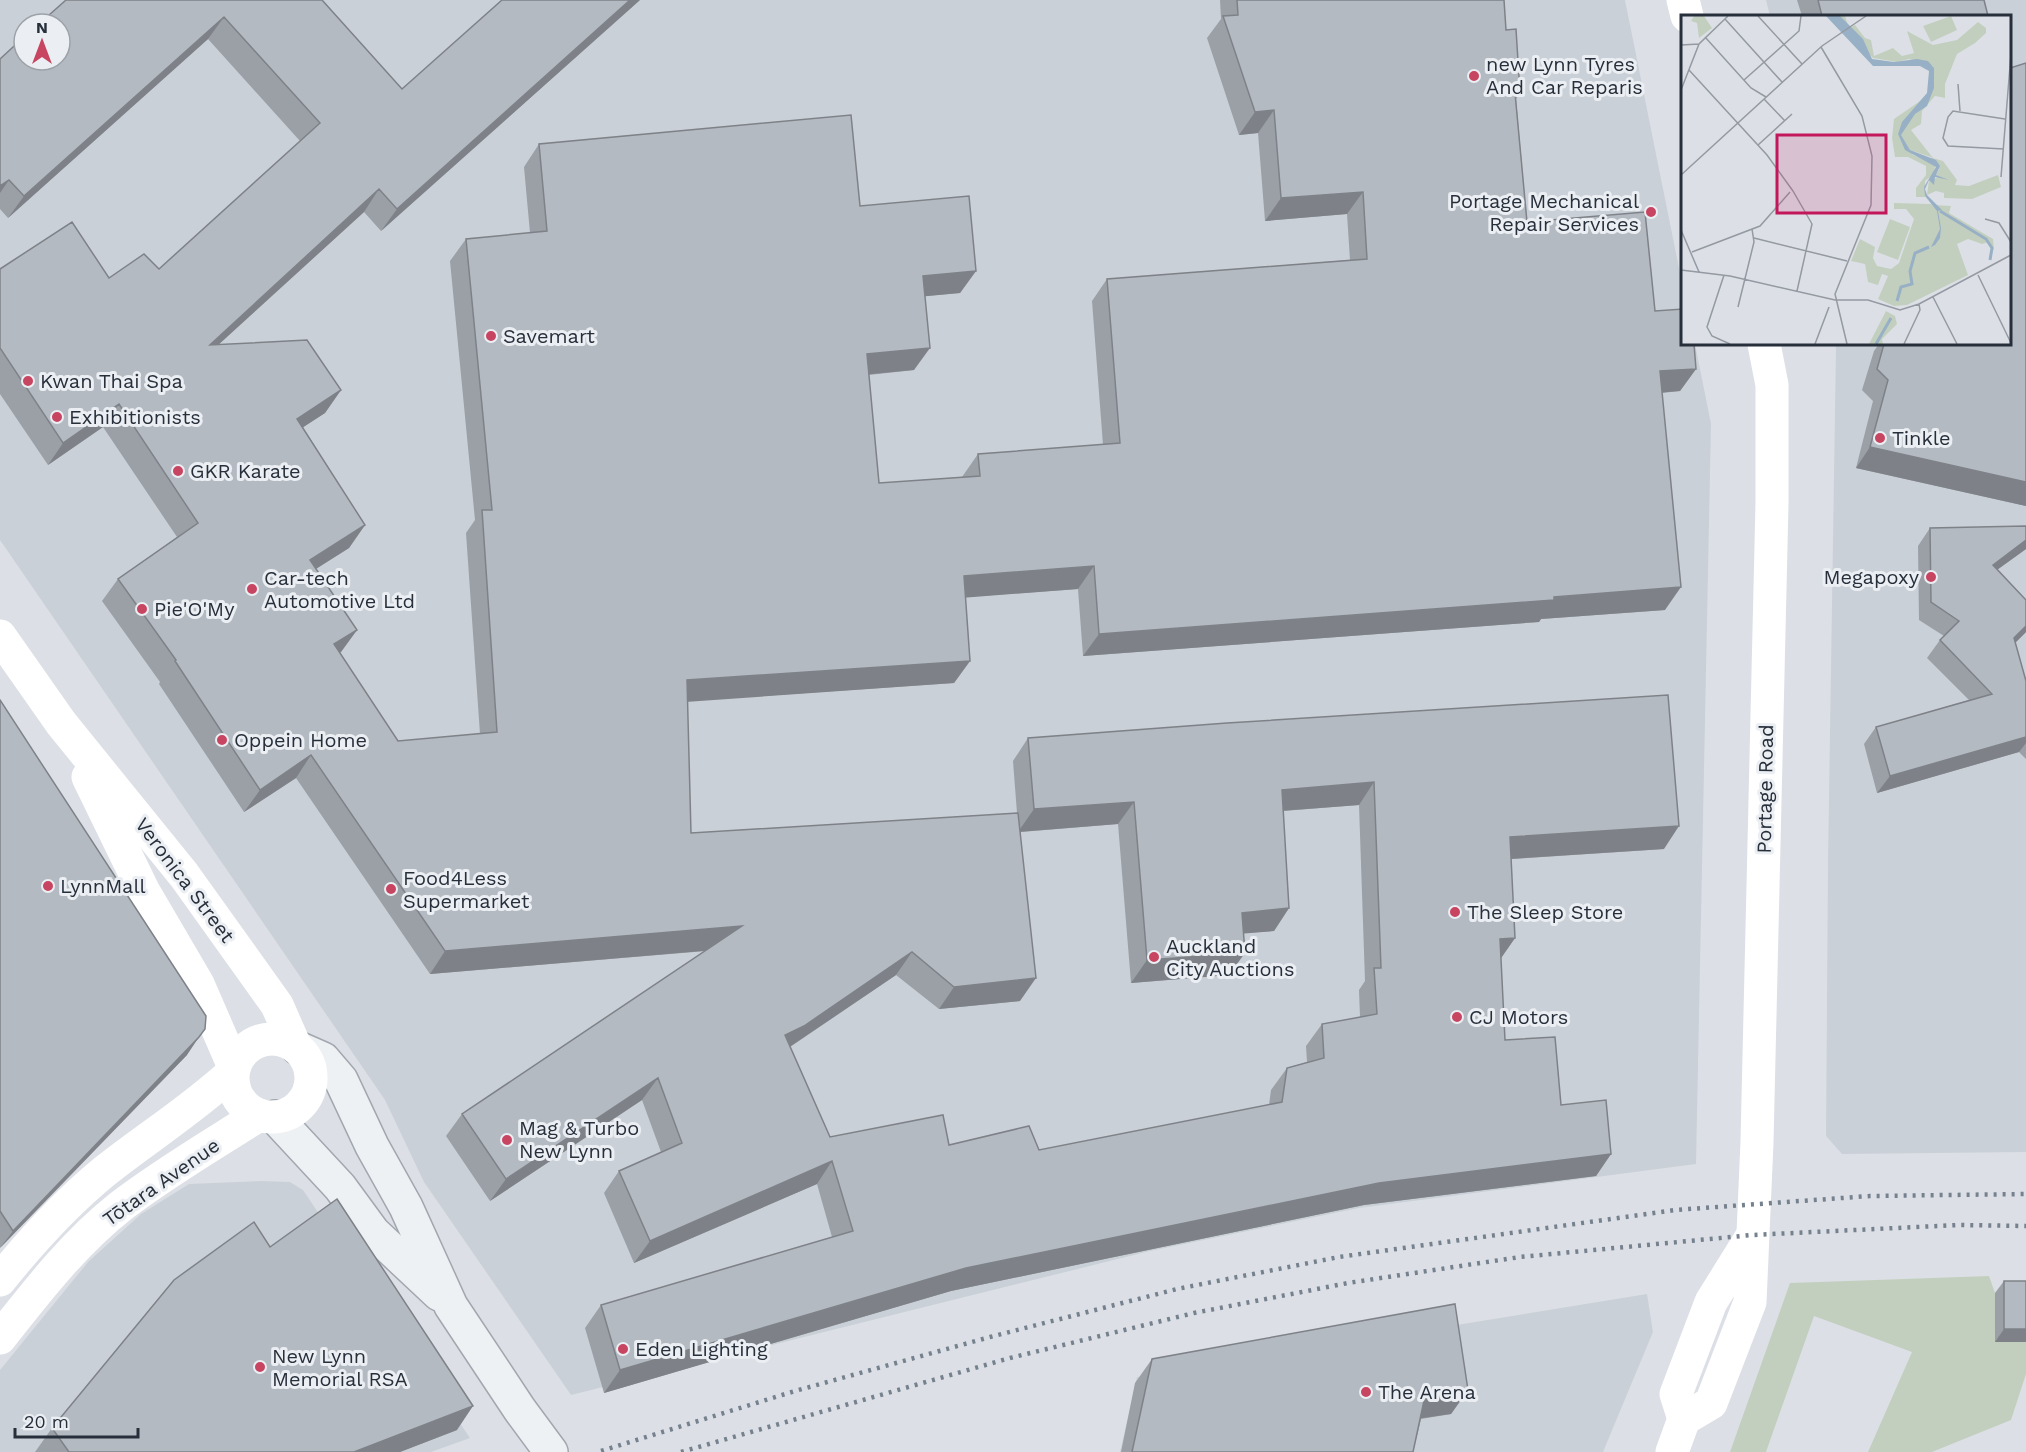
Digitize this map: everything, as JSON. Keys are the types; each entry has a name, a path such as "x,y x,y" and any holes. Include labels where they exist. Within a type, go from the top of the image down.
{"street":[{"path":"1683,0 1687,15"},
{"name":"Portage Road","path":"1672,1452 1684,1419 1676,1394 1711,1302 1752,1235 1757,1142 1772,503 1772,385 1764,345"},
{"name":"Veronica Street","path":"0,636 61,723 184,875 277,1005 296,1047"},
{"name":"Veronica Street","path":"61,723 144,890 198,984 233,1070"},
{"path":"296,1047 309,1063 311,1072 310,1091 300,1106 284,1116 267,1116 249,1110 241,1103 233,1083 233,1070 243,1051 258,1041 277,1039 296,1047 323,1059 341,1080 372,1146 406,1207 451,1306 550,1451"},
{"name":"Tōtara Avenue","path":"0,1280 64,1206 106,1171 196,1105 233,1070"},
{"path":"267,1116 340,1187 373,1232 451,1306"},
{"name":"Tōtara Avenue","path":"0,1338 48,1276 88,1235 120,1207 163,1177 267,1116"}],"shaded area":[{"path":"0,0 1625,0 1681,278 1681,345 1695,345 1711,424 1696,1164 1359,1208 1150,1251 571,1395 424,1182 385,1100 0,540"},
{"path":"1766,0 2026,0 2026,1152 1842,1154 1826,1136 1836,345 2011,345 2011,15 1770,15"},
{"name":"New Lynn Memorial RSA","path":"290,1182 303,1190 470,1438 431,1452 0,1452 0,1370 88,1262 141,1214 189,1184"},
{"path":"1647,1294 1653,1332 1603,1452 1120,1452 1137,1377"}],"green space":[{"path":"1989,1276 1995,1293 1995,1342 2026,1342 2026,1374 2011,1420 1932,1452 1868,1452 1912,1352 1814,1316 1766,1452 1730,1452 1790,1283"}],"building":[{"path":"66,0 322,0 402,89 502,0 630,0 397,209 379,189 210,345 307,340 341,390 297,419 365,525 310,560 357,630 334,644 398,741 497,732 482,510 492,510 466,239 547,231 539,144 851,115 860,206 969,196 976,271 923,276 930,348 867,354 879,483 980,476 978,454 1120,443 1107,279 1367,259 1363,192 1281,198 1274,110 1255,112 1223,16 1238,15 1237,0 1504,0 1506,30 1516,29 1520,93 1515,93 1527,222 1645,212 1655,311 1681,309 1681,345 1694,345 1696,369 1660,371 1681,587 1554,597 1554,600 1099,634 1094,566 964,576 970,661 687,680 691,833 1018,813 1036,978 954,987 912,952 804,1026 785,1035 830,1137 943,1115 949,1145 1029,1126 1039,1150 1282,1102 1287,1068 1324,1058 1322,1024 1377,1014 1374,968 1381,968 1374,782 1282,790 1289,908 1242,913 1245,953 1147,960 1134,802 1034,809 1028,738 1668,695 1679,826 1510,837 1515,938 1500,939 1505,1040 1555,1037 1561,1105 1606,1100 1611,1154 1379,1183 966,1268 620,1370 601,1305 853,1231 832,1161 650,1241 619,1171 682,1143 658,1078 506,1179 462,1114 742,926 445,951 311,755 260,790 176,660 118,579 198,523 119,404 63,443 0,348 0,269 72,222 109,278 144,254 159,269 320,123 224,17 24,196 9,180 0,186 0,59 12,48 12,72 72,72 72,12 52,12"},
{"path":"1818,0 1984,0 1988,15 1822,15"},
{"path":"2026,63 2026,482 1870,447 1888,380 1877,369 1884,345 2011,345 2011,68"},
{"path":"2026,526 2026,540 1993,565 2026,600 2026,626 2014,638 2026,681 2026,737 1890,776 1876,727 1992,694 1940,640 1959,621 1931,602 1930,528"},
{"name":"LynnMall","path":"0,700 206,1016 205,1029 199,1037 13,1231 0,1211"},
{"name":"New Lynn Memorial RSA","path":"337,1199 473,1406 354,1452 69,1452 52,1428 174,1280 254,1222 270,1247"},
{"path":"2004,1281 2026,1281 2026,1329 2004,1329"},
{"path":"1455,1304 1468,1390 1425,1396 1413,1452 1132,1452 1152,1359"}],"railway":[{"path":"601,1451 795,1391 990,1337 1177,1289 1339,1257 1675,1210 1870,1196 2026,1194"},
{"path":"681,1452 1010,1358 1194,1313 1348,1283 1520,1257 1752,1235 1958,1225 2026,1226"}],"place":[{"name":"new Lynn Tyres And Car Reparis","path":"1474,76"},
{"name":"Portage Mechanical Repair Services","path":"1651,212"},
{"name":"Savemart","path":"491,336"},
{"name":"Kwan Thai Spa","path":"28,381"},
{"name":"Exhibitionists","path":"57,417"},
{"name":"Tinkle","path":"1880,438"},
{"name":"GKR Karate","path":"178,471"},
{"name":"Megapoxy","path":"1931,577"},
{"name":"Car-tech Automotive Ltd","path":"252,589"},
{"name":"Pie'O'My","path":"142,609"},
{"name":"Oppein Home","path":"222,740"},
{"name":"LynnMall","path":"48,886"},
{"name":"Food4Less Supermarket","path":"391,889"},
{"name":"The Sleep Store","path":"1455,912"},
{"name":"Auckland City Auctions","path":"1154,957"},
{"name":"CJ Motors","path":"1457,1017"},
{"name":"Mag & Turbo New Lynn","path":"507,1140"},
{"name":"Eden Lighting","path":"623,1349"},
{"name":"New Lynn Memorial RSA","path":"260,1367"},
{"name":"The Arena","path":"1366,1392"}]}
